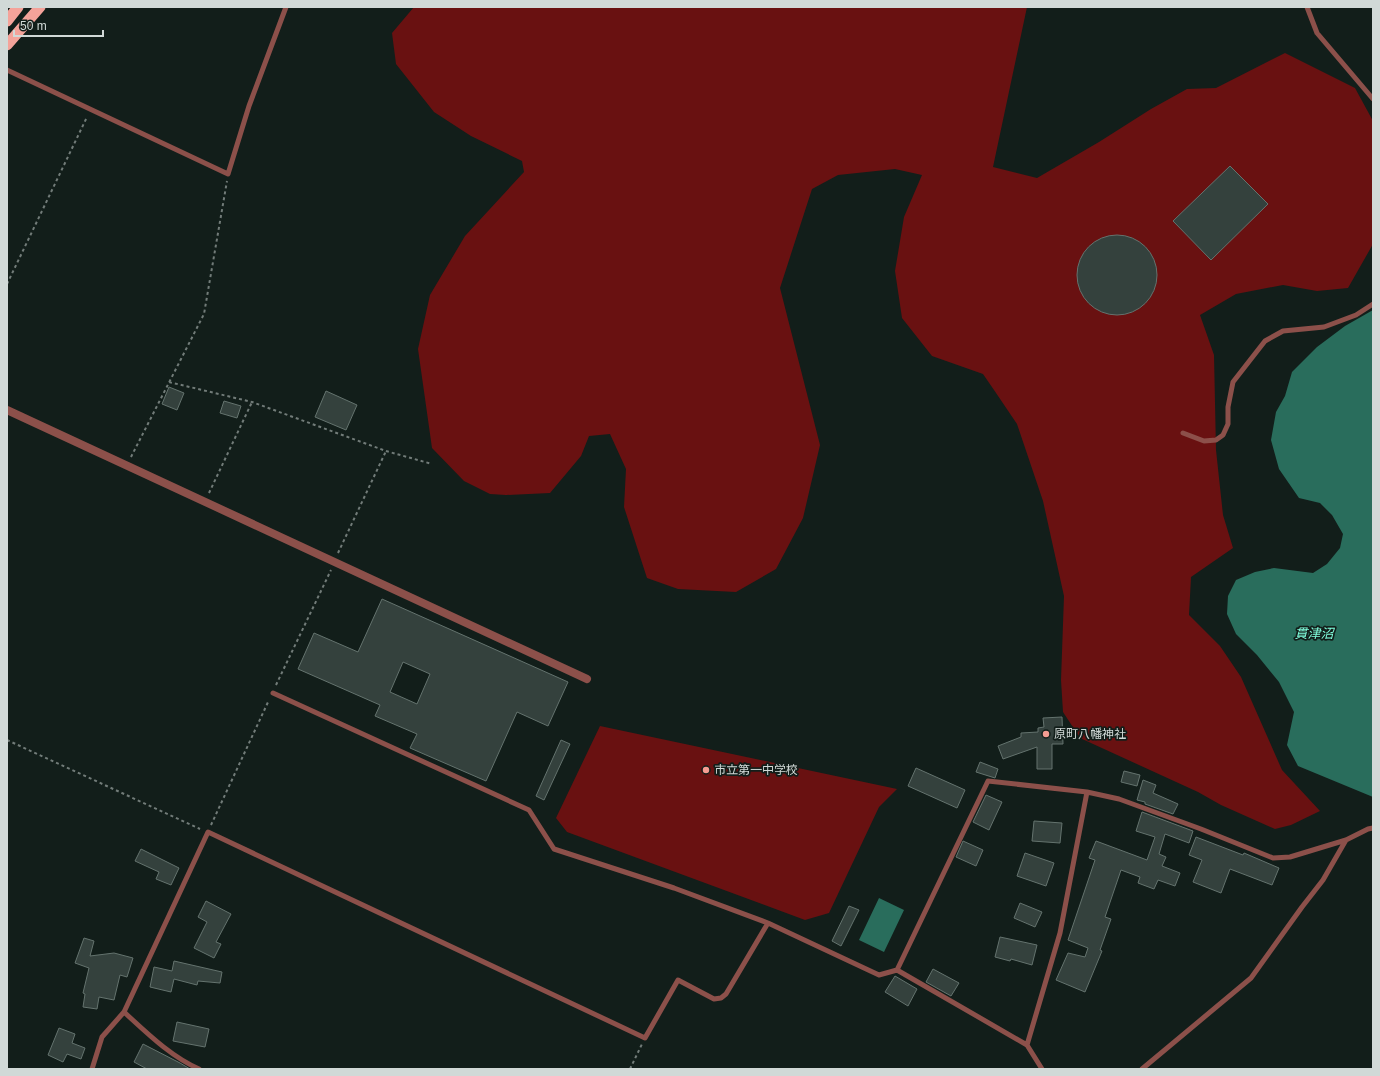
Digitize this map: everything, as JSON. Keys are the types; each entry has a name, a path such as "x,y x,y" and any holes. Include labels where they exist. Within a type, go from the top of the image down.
{"highway":[{"path":"7,21 18,7"},
{"path":"7,46 40,7"}],"street":[{"path":"7,410 587,679"}],"lane":[{"path":"7,70 228,174 249,106 286,7"},
{"path":"1307,7 1317,33 1373,99"},
{"path":"1183,433 1204,441 1216,440 1223,435 1228,424 1228,407 1233,382 1265,341 1283,331 1324,327 1356,315 1373,304"},
{"path":"273,692 529,810 554,849 674,888 768,923 879,975 897,970 1027,1045 1042,1069"},
{"path":"897,970 988,781 1087,792 1119,799 1273,858 1290,857 1346,840 1373,828"},
{"path":"1027,1045 1060,933 1087,792"},
{"path":"92,1069 102,1037 124,1012 208,832 645,1038 678,980 714,999 721,998 726,994 768,923"},
{"path":"1142,1069 1251,978 1323,880 1346,840"},
{"path":"124,1012 154,1039 183,1062 199,1069"}],"path":[{"path":"7,284 90,110"},
{"path":"126,465 204,314 228,174"},
{"path":"169,382 252,402 386,451 432,464"},
{"path":"206,502 252,402"},
{"path":"334,562 386,451"},
{"path":"7,740 208,832"},
{"path":"630,1069 645,1038"}],"shaded area":[{"path":"414,7 1027,7 993,167 1037,178 1187,89 1216,88 1285,53 1355,88 1373,121 1373,244 1348,288 1317,291 1283,285 1236,294 1200,315 1214,355 1216,450 1223,515 1233,548 1191,577 1189,615 1220,646 1241,677 1282,770 1320,811 1291,825 1275,829 1080,738 1063,712 1061,680 1064,596 1043,501 1017,424 983,374 932,356 902,318 895,271 904,217 922,175 895,169 838,175 812,189 780,288 820,445 803,518 776,569 736,592 678,589 647,578 624,507 626,469 610,434 589,436 581,456 550,493 506,495 490,494 464,481 432,448 418,349 430,295 465,236 524,172 522,161 471,136 434,112 396,64 392,33"},
{"path":"600,726 897,789 879,807 829,913 805,920 567,832 556,818"}],"water":[{"name":"貫津沼","path":"1373,310 1373,797 1298,766 1287,745 1294,712 1279,682 1257,655 1236,634 1227,614 1228,596 1236,580 1255,572 1274,568 1313,573 1327,564 1340,548 1343,534 1332,515 1320,503 1299,498 1279,469 1271,440 1276,412 1285,396 1292,372 1317,347 1345,326"},
{"path":"879,898 904,910 884,952 859,940"}],"building":[{"path":"1230,166 1268,204 1211,260 1173,221"},
{"path":"1117,235 1132,238 1145,247 1154,260 1157,275 1154,290 1145,303 1132,312 1117,315 1102,312 1089,303 1080,290 1077,275 1080,260 1089,247 1102,238"},
{"path":"169,387 184,393 177,410 162,404"},
{"path":"326,391 357,405 346,430 315,417"},
{"path":"224,401 241,406 237,418 220,413"},
{"path":"382,599 568,682 548,726 517,712 486,781 410,748 417,734 375,716 380,705 298,669 314,633 358,652","holes":["403,662 430,674 417,704 390,692"]},
{"path":"1062,717 1063,744 1052,744 1052,769 1037,769 1037,747 1003,759 998,746 1021,737 1021,733 1038,732 1038,728 1044,727 1043,718"},
{"path":"561,740 570,744 544,800 536,796"},
{"path":"980,762 998,769 995,778 976,772"},
{"path":"916,768 965,790 957,808 908,786"},
{"path":"1124,771 1140,775 1137,786 1121,782"},
{"path":"1143,780 1156,785 1153,793 1178,804 1173,814 1137,800"},
{"path":"986,795 1002,802 989,830 973,822"},
{"path":"1142,812 1193,831 1189,843 1165,834 1159,854 1166,857 1162,866 1180,873 1175,886 1158,880 1154,889 1138,883 1140,877 1121,870 1105,917 1111,919 1100,950 1102,951 1085,992 1056,980 1068,953 1085,957 1088,948 1068,940 1095,860 1089,858 1096,841 1147,860 1155,837 1136,831"},
{"path":"1034,821 1062,823 1060,843 1032,841"},
{"path":"1196,837 1243,855 1244,853 1279,868 1272,885 1230,869 1221,893 1193,882 1202,860 1189,855"},
{"path":"963,841 983,850 976,866 956,857"},
{"path":"141,849 179,868 171,885 156,879 159,872 135,861"},
{"path":"1025,853 1054,863 1046,886 1017,876"},
{"path":"206,901 231,914 216,942 221,944 214,958 194,948 207,922 198,917"},
{"path":"1020,903 1042,912 1035,927 1014,918"},
{"path":"849,906 859,910 841,946 832,941"},
{"path":"1000,937 1037,945 1032,965 1011,959 1010,961 995,957"},
{"path":"84,938 94,941 90,956 114,953 133,958 127,977 120,975 114,1000 99,997 97,1009 83,1007 85,994 83,993 89,968 75,963"},
{"path":"174,961 222,972 220,983 198,981 197,985 174,979 171,992 150,987 154,967 172,971"},
{"path":"933,969 959,983 951,996 926,982"},
{"path":"895,976 917,989 908,1006 885,992"},
{"path":"177,1022 209,1029 205,1047 173,1041"},
{"path":"59,1028 75,1034 72,1043 85,1048 81,1059 67,1054 63,1062 48,1055"},
{"path":"143,1044 190,1069 147,1069 134,1062"}],"place":[{"name":"原町八幡神社","path":"1046,734"},
{"name":"市立第一中学校","path":"706,770"}]}
